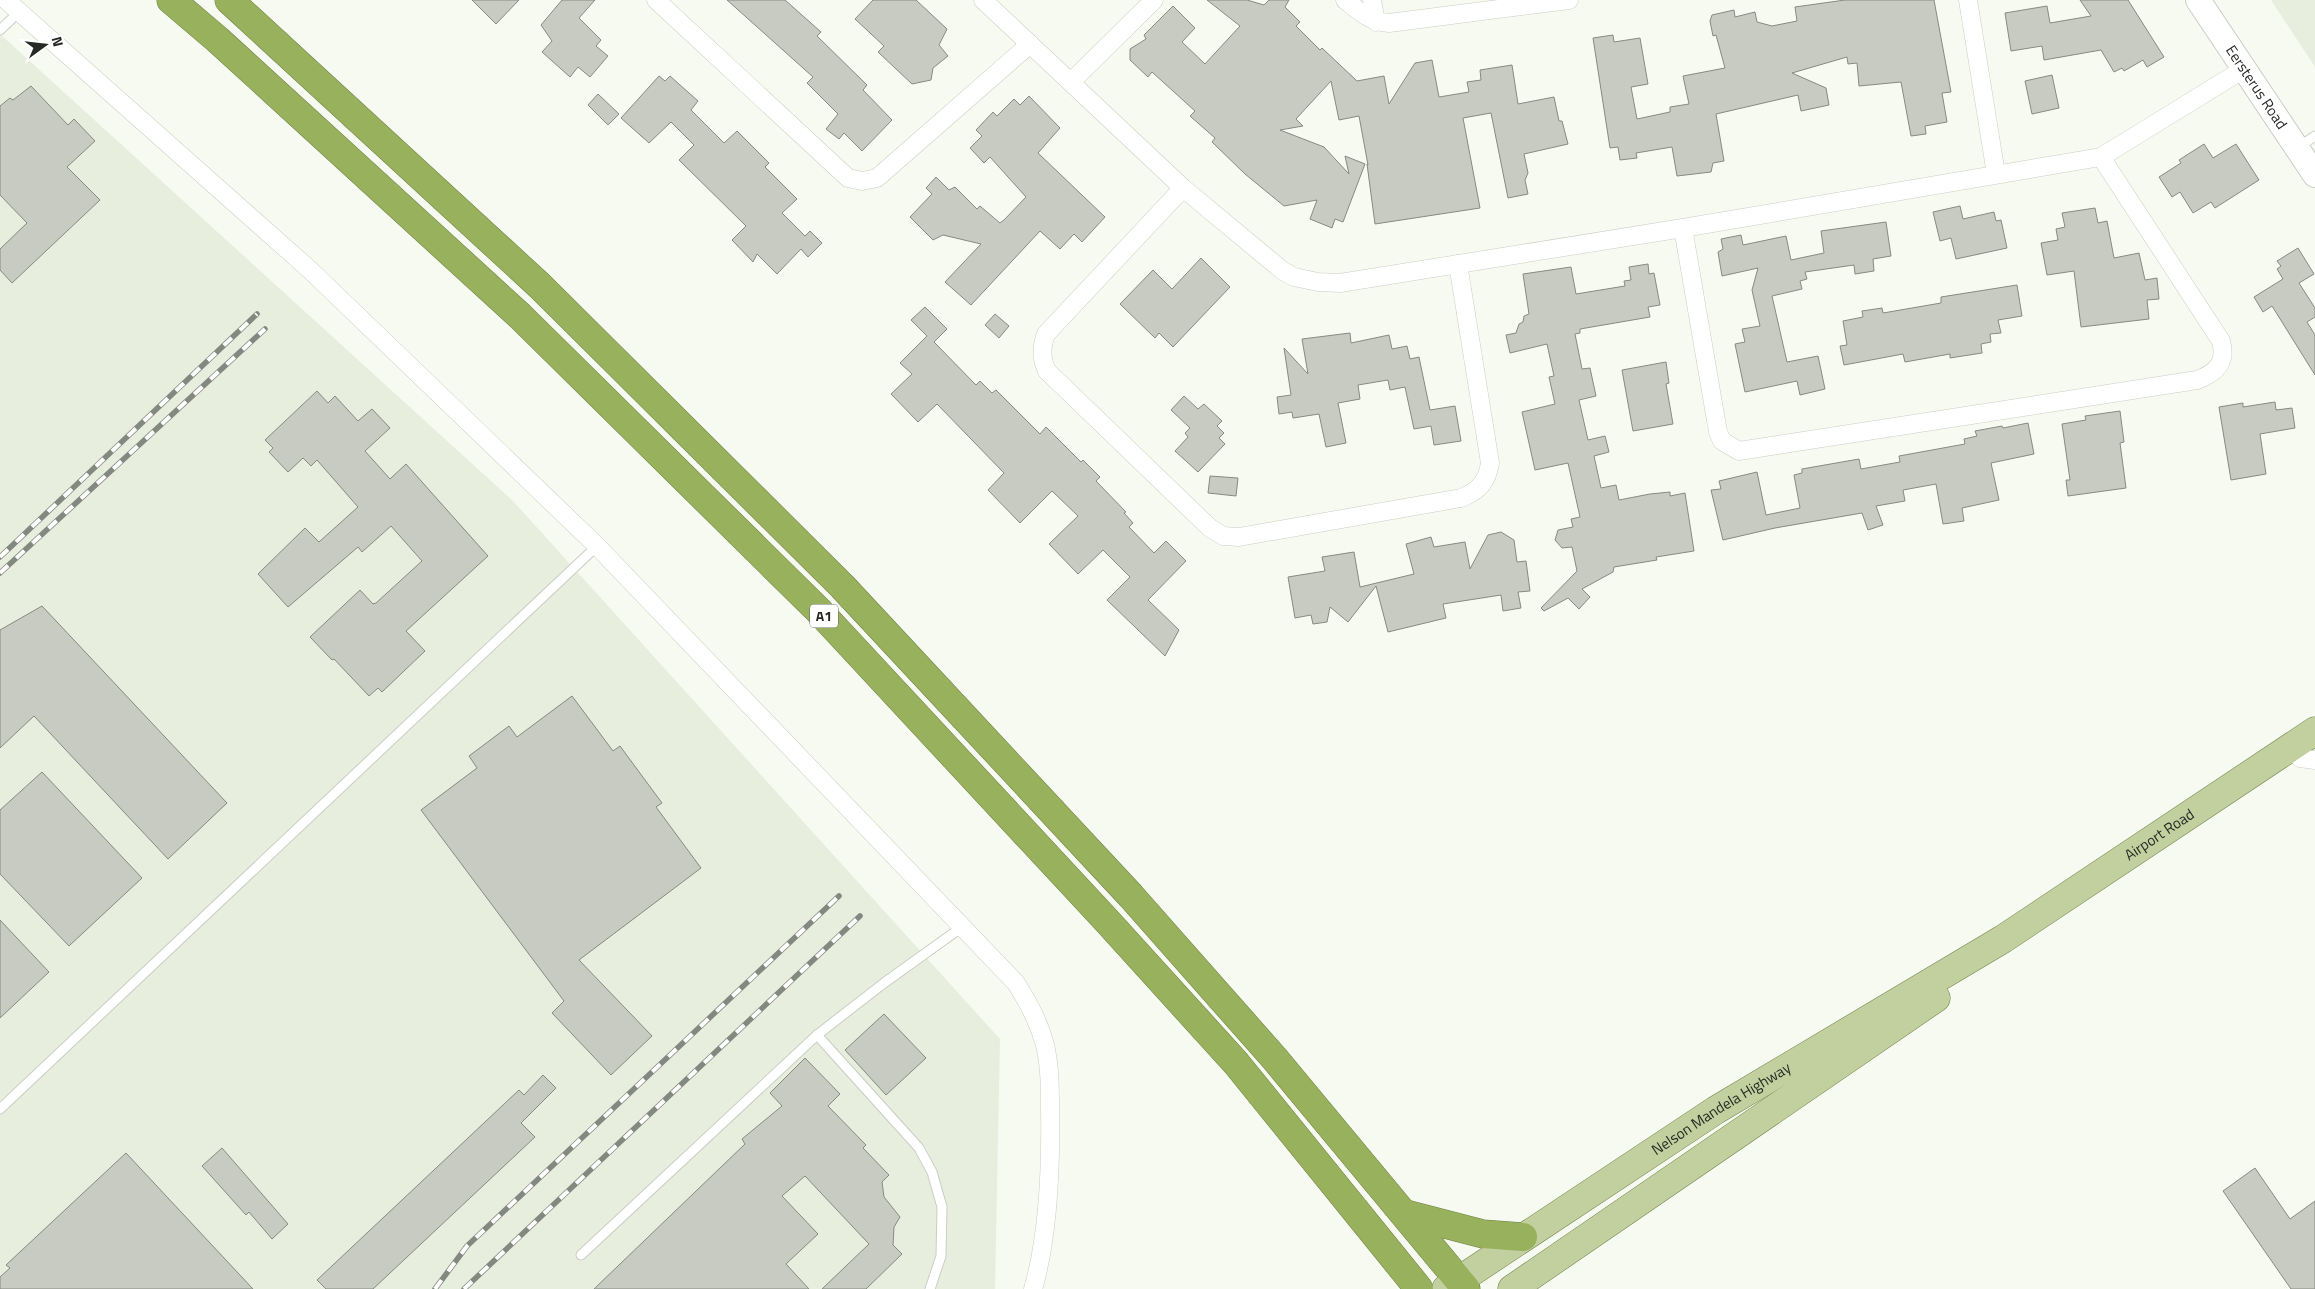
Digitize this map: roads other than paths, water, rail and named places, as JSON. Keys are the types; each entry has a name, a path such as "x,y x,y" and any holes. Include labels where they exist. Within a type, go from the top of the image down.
{"highway":[{"name":"A1","path":"171,0 218,40 520,316 818,611 1108,922 1229,1056 1419,1289"},
{"name":"A1","path":"229,0 540,286 842,586 1131,896 1275,1059 1406,1214 1457,1286"},
{"path":"1406,1214 1483,1234 1523,1237"}],"main road":[{"name":"Airport Road","path":"2006,943 2315,731"},
{"path":"2006,943 2310,756"},
{"name":"Nelson Mandela Highway","path":"1457,1286 1523,1237 1716,1110 2006,943"},
{"name":"Nelson Mandela Highway","path":"1512,1289 2006,943"}],"street":[{"path":"6,0 308,269 597,546 1016,984 1034,1013 1046,1046 1050,1081 1051,1155 1047,1208 1033,1289"},
{"path":"656,0 848,178 862,181 877,178 1030,44"},
{"path":"984,0 1182,188 1283,271 1294,278 1318,282 1340,283 1684,228 2101,157 2244,69"},
{"path":"1071,82 1154,0"},
{"path":"1345,0 1364,16 1376,22 1389,23 1569,0"},
{"path":"1372,0 1376,22"},
{"path":"1968,0 1996,174"},
{"name":"Eersterus Road","path":"2198,0 2244,69 2306,142 2315,175"},
{"path":"1684,228 1718,432 1722,441 1739,451 2207,377 2217,371 2222,361 2224,350 2221,341 2101,157"},
{"path":"1182,188 1046,334 1042,360 1047,371 1210,528 1223,536 1239,537 1461,498 1472,494 1482,485 1488,475 1490,463 1458,264"}],"lane":[{"path":"0,30 20,11"},
{"path":"0,1109 597,546"},
{"path":"581,1256 817,1035 884,983 962,927"},
{"path":"817,1035 919,1148 932,1172 942,1207 941,1256 930,1289"}],"railway":[{"path":"0,557 257,314"},
{"path":"0,573 265,329"},
{"path":"435,1289 467,1246 839,896"},
{"path":"464,1289 860,916"}]}
